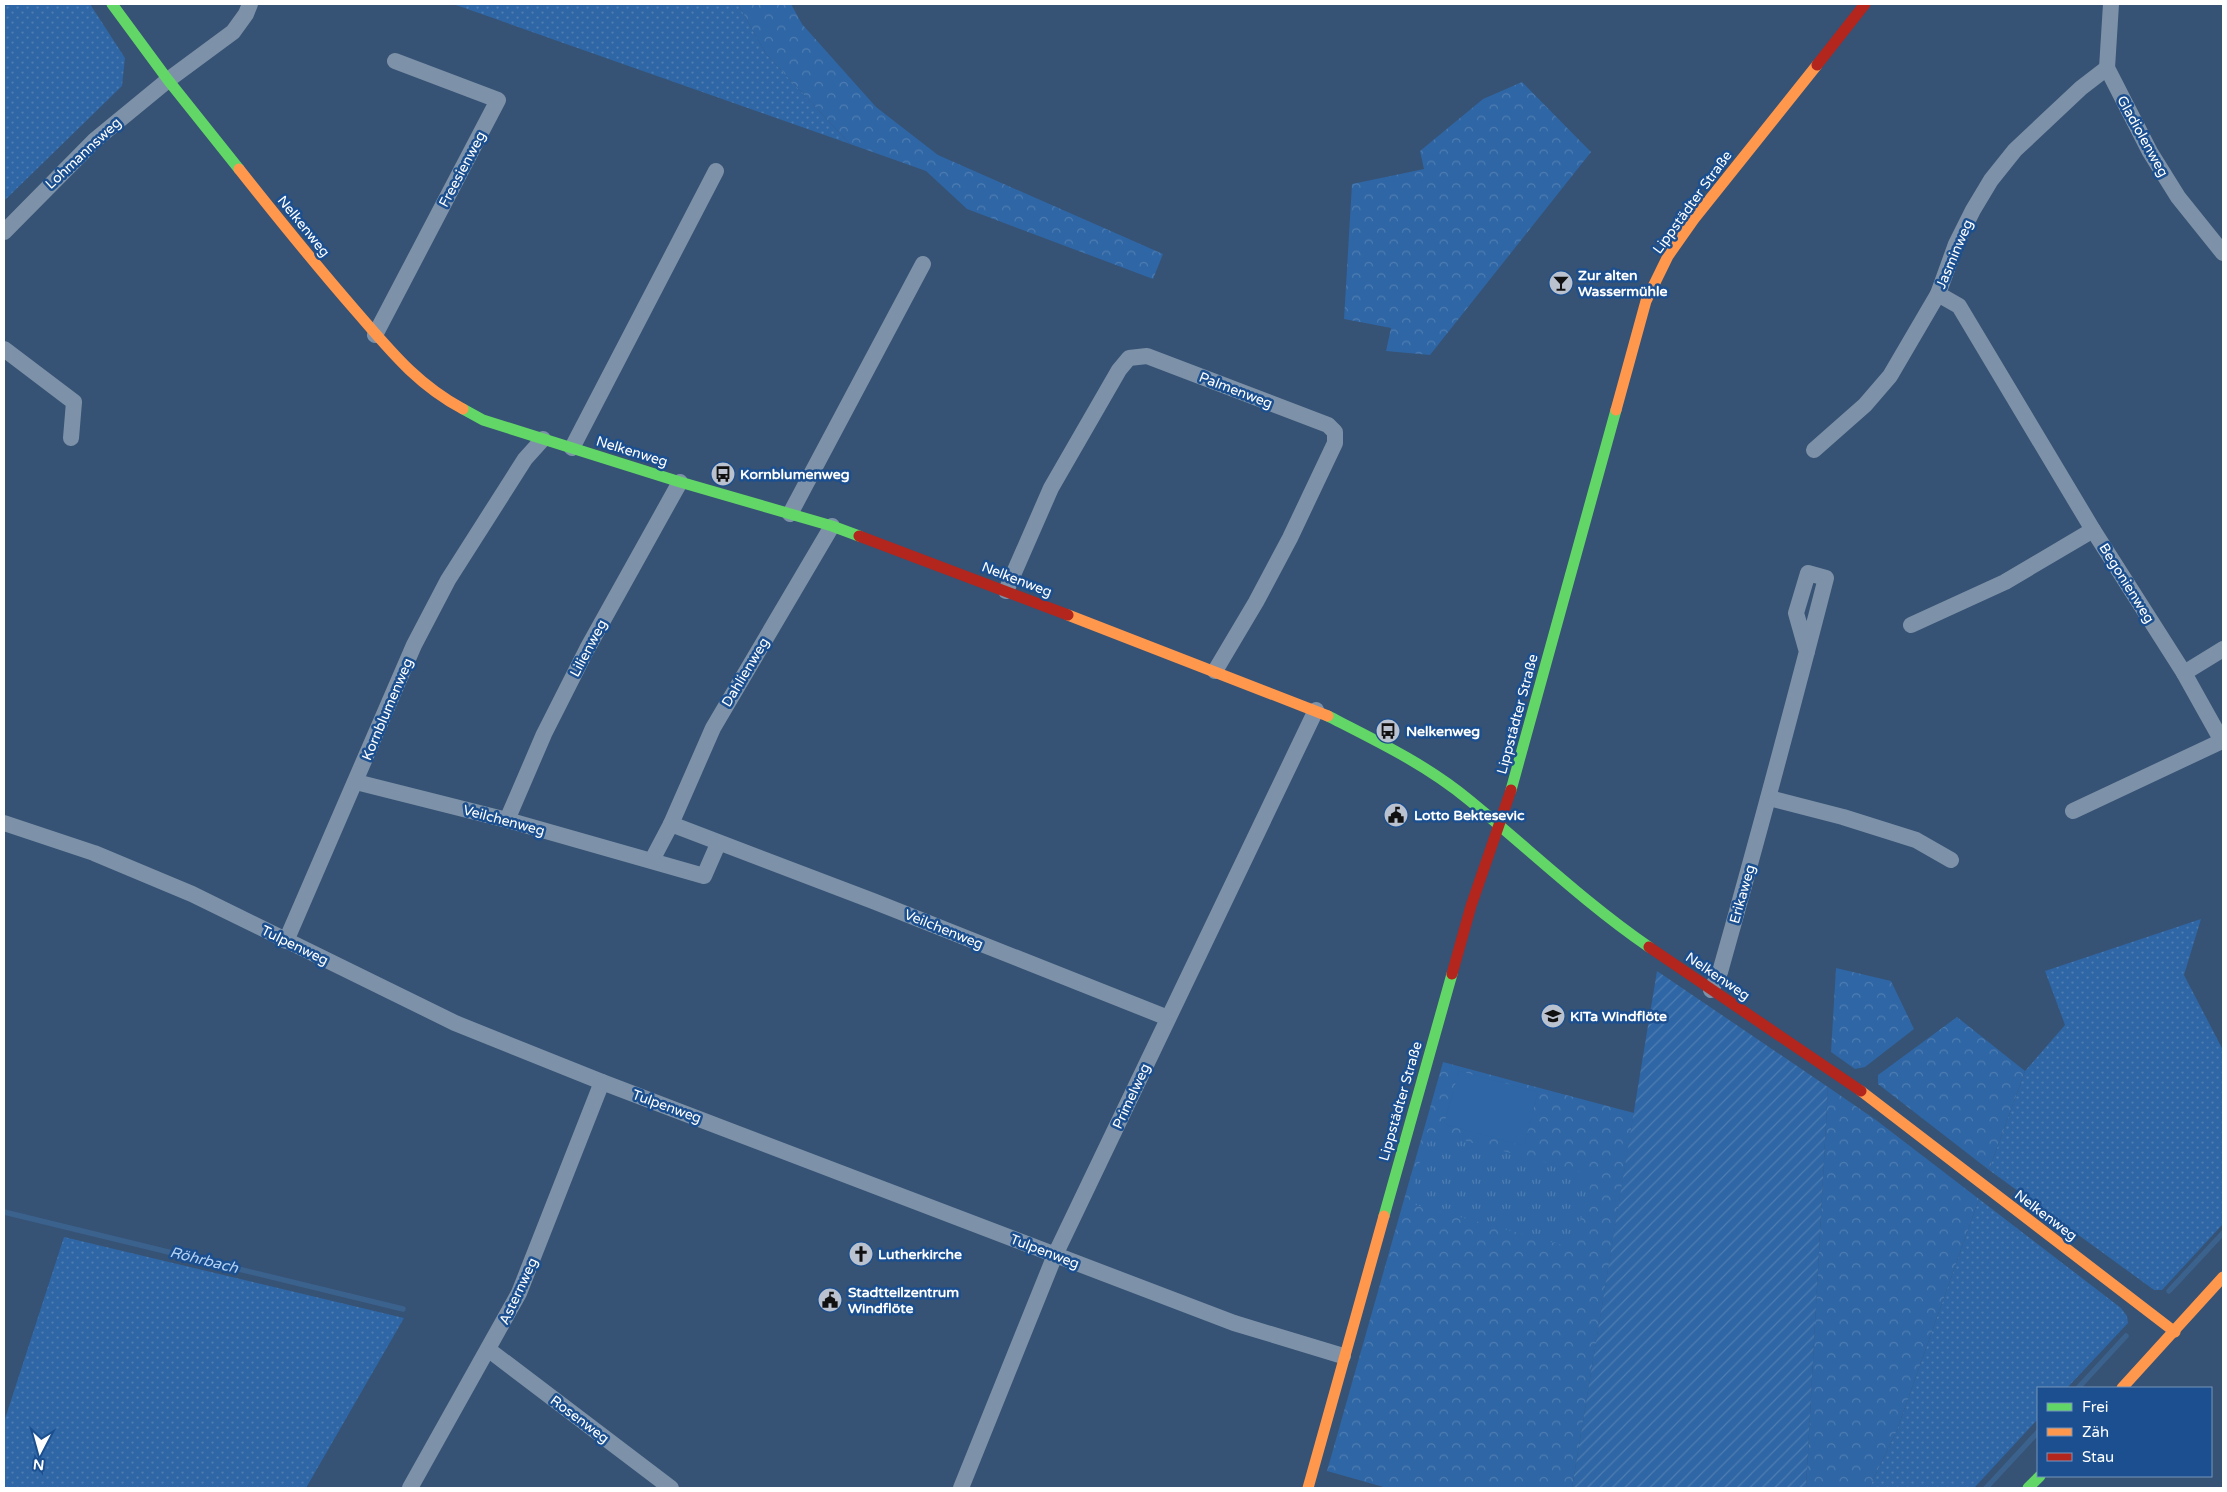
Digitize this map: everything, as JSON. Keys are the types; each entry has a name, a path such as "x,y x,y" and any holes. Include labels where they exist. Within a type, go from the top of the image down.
{"street":[{"name":"Nelkenweg","path":"112,4 168,80 311,260 375,335 418,380 442,398 483,420 680,482 832,526 1316,710 1398,753 1441,779 1476,805 1546,867 1630,934 1854,1086 2175,1332"},
{"name":"Lohmannsweg","path":"4,232 95,140 168,80 233,32 246,14 250,4"},
{"name":"Lippstädter Straße","path":"1308,1488 1343,1356 1471,906 1511,792 1621,387 1649,294 1668,256 1694,219 1865,4"},
{"path":"2107,68 2111,4"},
{"name":"Freesienweg","path":"375,335 498,100 395,61"},
{"name":"Gladiolenweg","path":"2107,68 2150,152 2178,197 2223,253"},
{"name":"Jasminweg","path":"1814,450 1865,405 1890,376 1938,294 1956,244 1991,180 2015,150 2081,88 2107,68"},
{"path":"572,448 716,171"},
{"path":"790,514 923,264"},
{"name":"Begonienweg","path":"1938,294 1959,306 2093,530 2184,673 2222,741 2073,811"},
{"path":"4,349 74,402 71,438"},
{"name":"Palmenweg","path":"1006,591 1050,488 1119,370 1129,358 1147,356 1328,425 1335,432 1335,443 1290,538 1256,602 1215,671"},
{"name":"Kornblumenweg","path":"286,941 414,645 448,580 525,459 543,439"},
{"name":"Lilienweg","path":"507,820 544,734 587,649 680,482"},
{"name":"Dahlienweg","path":"671,824 713,728 832,526"},
{"path":"1911,625 2005,582 2093,530"},
{"path":"2184,673 2223,649"},
{"name":"Erikaweg","path":"1710,990 1720,972 1769,798 1807,652"},
{"name":"Primelweg","path":"961,1488 1056,1256 1316,710"},
{"name":"Veilchenweg","path":"356,782 507,820 704,876 718,844"},
{"path":"1769,798 1894,832 1916,840 1951,860"},
{"name":"Tulpenweg","path":"4,823 94,853 192,894 455,1023 602,1082 1234,1323 1343,1356"},
{"path":"652,860 671,824"},
{"name":"Veilchenweg","path":"671,824 718,844 873,901 1168,1018"},
{"name":"Asternweg","path":"410,1488 489,1350 519,1293 602,1082"},
{"path":"2123,1387 2223,1277"},
{"name":"Rosenweg","path":"489,1350 671,1488"},
{"path":"2028,1488 2039,1477"}],"green space":[{"path":"4,4 90,4 125,58 122,86 4,201"},
{"path":"453,4 738,4 766,54 850,144"},
{"path":"738,4 791,4 802,24 876,107 938,155 1163,254 1153,279 967,209 926,171 850,144 766,54"},
{"path":"1522,82 1591,152 1430,355 1386,351 1391,328 1344,319 1352,184 1424,169 1420,151 1483,99"},
{"path":"2201,919 2184,975 2223,1050 2223,1224 2162,1290 2154,1290 1989,1170 2025,1071 2065,1025 2045,971"},
{"path":"1836,968 1891,981 1914,1029 1865,1067 1855,1069 1831,1052"},
{"path":"1657,971 1828,1087 1806,1488 1572,1488"},
{"path":"1957,1017 2025,1071 1989,1170 1878,1084 1878,1075"},
{"path":"1443,1062 1634,1113 1572,1488 1387,1488 1327,1471"},
{"path":"1459,1071 1538,1092 1524,1146 1444,1124"},
{"path":"1828,1087 1876,1120 1979,1199 1897,1430 1869,1488 1806,1488"},
{"path":"1428,1131 1593,1175 1573,1248 1409,1203"},
{"path":"1979,1199 2121,1308 2127,1316 2128,1323 2068,1387 2037,1387 2037,1420 1974,1488 1869,1488 1897,1430"},
{"path":"64,1237 404,1318 306,1488 4,1488 4,1422"}],"waterway":[{"name":"Röhrbach","path":"4,1212 403,1309"},
{"name":"Röhrbach","path":"2169,1291 2223,1233"},
{"name":"Röhrbach","path":"2079,1387 2126,1336"},
{"name":"Röhrbach","path":"1986,1488 2037,1433"}],"traffic: fast":[{"path":"112,4 168,80 239,169"},
{"path":"463,409 483,420 680,482 832,526 859,536"},
{"path":"1511,790 1616,410"},
{"path":"1328,716 1401,754 1453,787 1602,912 1649,947"},
{"path":"1384,1216 1452,974"},
{"path":"2028,1488 2039,1477"}],"traffic: slow":[{"path":"1616,410 1646,301 1668,256 1694,219 1817,65"},
{"path":"239,169 340,293 404,365 431,388 463,409"},
{"path":"1068,615 1328,716"},
{"path":"1861,1091 2175,1332"},
{"path":"1308,1488 1384,1216"},
{"path":"2123,1387 2223,1277"}],"traffic: jam":[{"path":"1817,65 1865,4"},
{"path":"859,536 1068,615"},
{"path":"1452,974 1471,906 1511,790"},
{"path":"1649,947 1861,1091"}],"place":[{"name":"Zur alten Wassermühle","path":"1561,283"},
{"name":"Kornblumenweg","path":"723,474"},
{"name":"Nelkenweg","path":"1388,731"},
{"name":"Lotto Bektesevic","path":"1396,815"},
{"name":"KiTa Windflöte","path":"1553,1016"},
{"name":"Lutherkirche","path":"861,1254"},
{"name":"Stadtteilzentrum Windflöte","path":"830,1300"}]}
